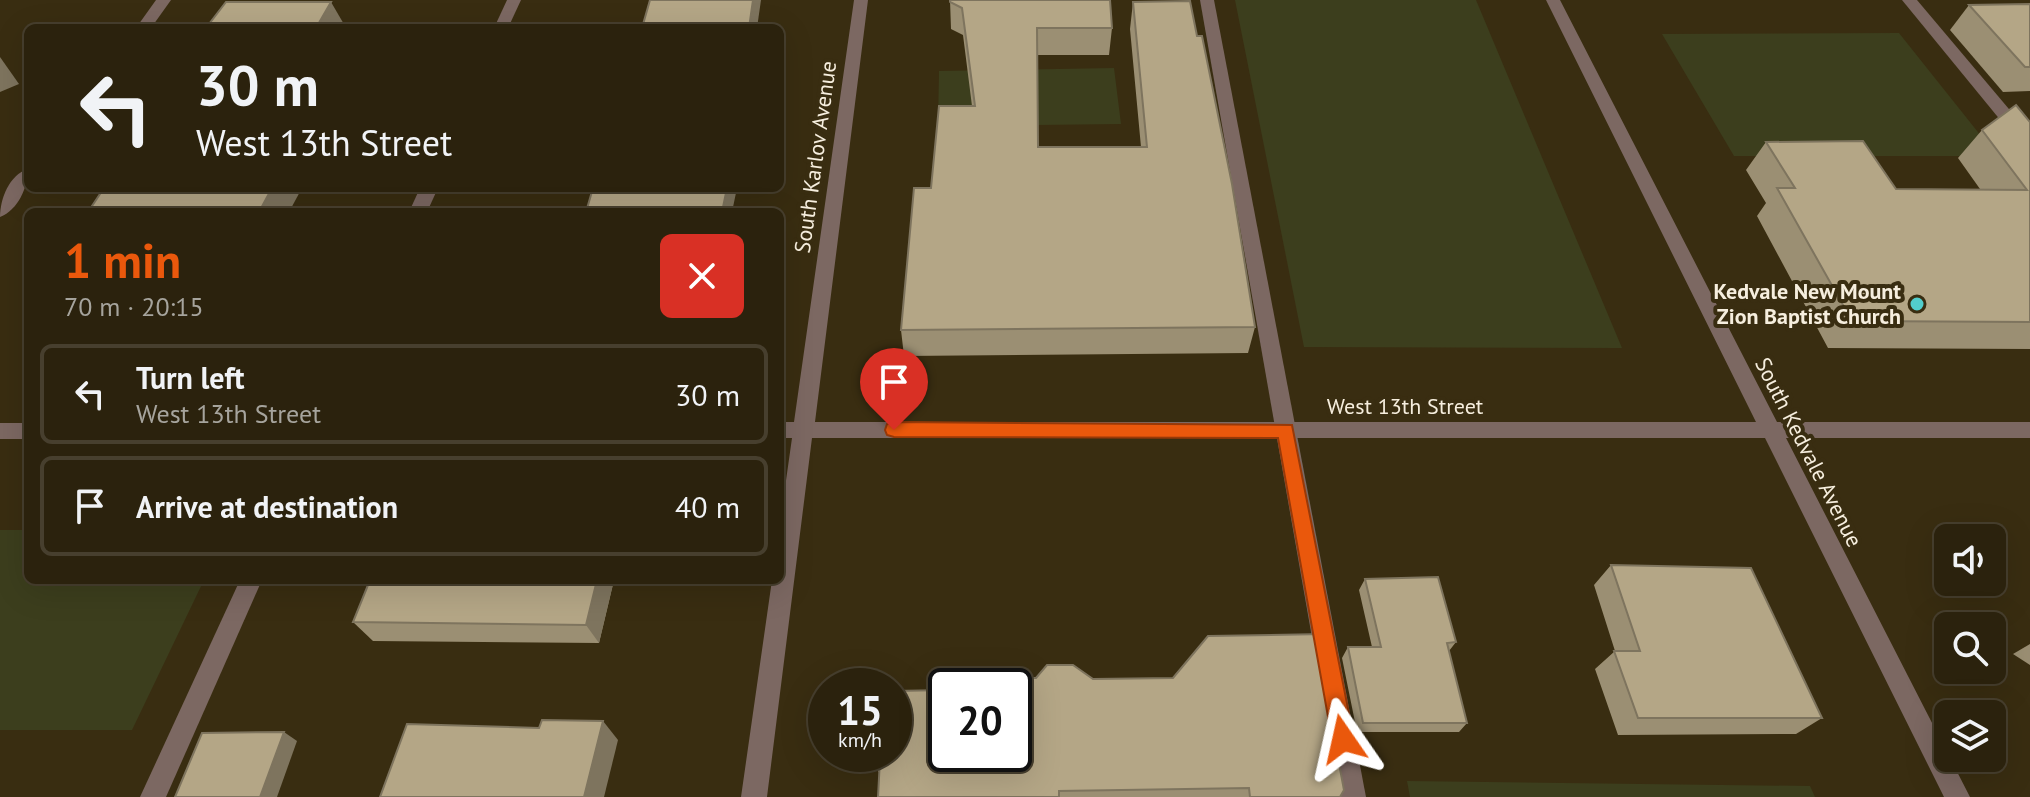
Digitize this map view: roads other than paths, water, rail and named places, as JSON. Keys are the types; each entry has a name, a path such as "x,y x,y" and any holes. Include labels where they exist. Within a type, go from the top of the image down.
{"street":[{"path":"146,24 164,0"},
{"path":"503,24 514,0"},
{"name":"South Karlov Avenue","path":"784,572 861,0"},
{"path":"1207,0 1353,797"},
{"name":"South Kedvale Avenue","path":"1553,0 1957,797"},
{"path":"1909,0 2030,145"},
{"path":"0,211 24,180"},
{"name":"West 13th Street","path":"784,430 2030,430"},
{"path":"0,431 24,431"},
{"path":"153,797 249,584"},
{"name":"South Karlov Avenue","path":"754,797 782,584"}],"place":[{"name":"Kedvale New Mount Zion Baptist Church","path":"1917,304"}]}
